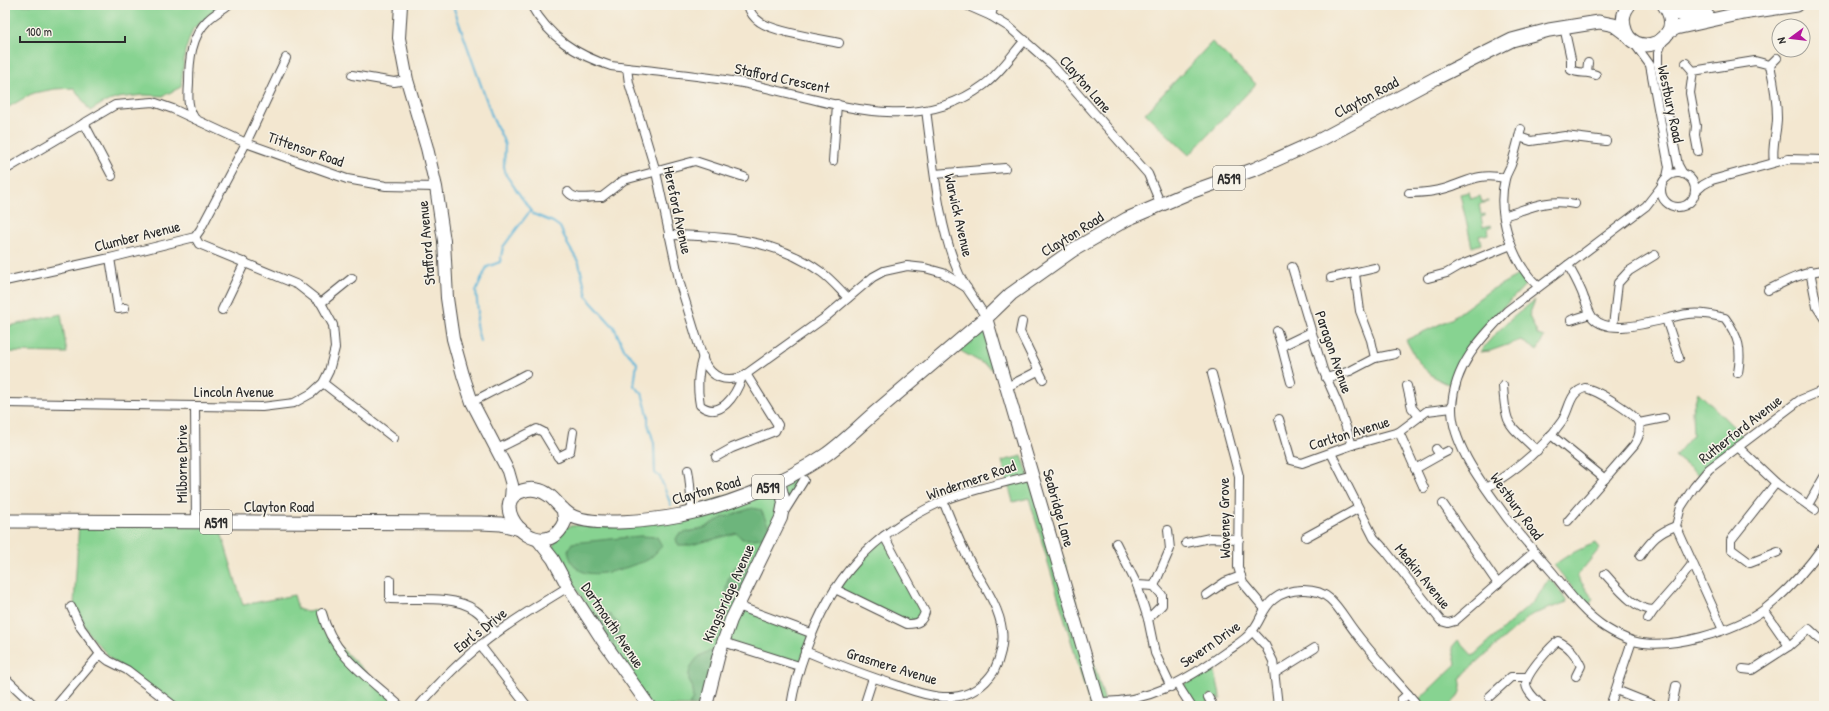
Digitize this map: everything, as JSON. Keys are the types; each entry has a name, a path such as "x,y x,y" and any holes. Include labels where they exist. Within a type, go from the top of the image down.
{"main road":[{"name":"Clayton Road","path":"1599,22 1614,25 1630,37 1647,45 1655,44 1676,28 1743,13 1797,5"},
{"name":"Clayton Road","path":"559,532 599,522 664,518 693,512 730,502 774,484 825,455 986,318 1011,294 1080,245 1127,219 1188,193 1255,169 1320,140 1436,78 1512,40 1564,27 1599,22 1615,16 1628,6"},
{"name":"Clayton Road","path":"1628,6 1623,21 1630,37"},
{"name":"Clayton Road","path":"1666,8 1683,15 1694,16 1743,13"},
{"name":"Clayton Road","path":"1666,8 1671,24 1666,35"},
{"name":"A519","path":"559,532 547,540 538,540 520,529 511,517 511,501 520,492 532,489 548,495 563,509"},
{"name":"Clayton Road","path":"481,523 492,520 501,515 511,501"},
{"name":"Clayton Road","path":"563,509 578,519 599,522"},
{"path":"559,532 565,521 563,509"},
{"name":"Clayton Road","path":"5,521 481,523 500,524 520,529"}],"street":[{"path":"196,119 190,110 188,102 189,57 198,33 208,20 228,5"},
{"name":"Stafford Avenue","path":"401,5 399,38 407,80 427,148 436,187 444,241 447,298 453,339 462,375 472,402 508,471 512,484 511,501"},
{"name":"Stafford Crescent","path":"531,5 553,35 571,50 595,61 626,68 674,72 716,78 867,111 887,113 926,110 951,103 984,85 998,72 1025,40"},
{"path":"748,5 753,17 762,24 789,32 839,43"},
{"name":"Clayton Lane","path":"966,5 991,16 1009,27 1053,66 1148,174 1161,205"},
{"path":"991,16 994,5"},
{"path":"1564,27 1571,59 1571,70 1577,73 1587,67 1596,75"},
{"name":"Westbury Road","path":"1666,35 1658,53 1658,64 1678,165 1683,174"},
{"name":"Westbury Road","path":"1630,37 1650,65 1670,167 1667,176"},
{"name":"Clumber Avenue","path":"5,281 110,258 194,237 200,230 246,143 286,58"},
{"path":"1770,65 1777,58"},
{"path":"1693,71 1755,61 1770,65"},
{"path":"1686,63 1693,71 1690,93 1696,126 1695,135 1698,151"},
{"path":"1770,65 1776,96 1777,119 1772,152 1774,162"},
{"name":"Hereford Avenue","path":"626,68 629,83 656,172 680,284 703,357 709,371 716,377 724,380 733,380 744,376 827,316 873,277 894,268 907,266 925,268 943,273 967,288"},
{"path":"352,75 394,82 407,80"},
{"name":"Tittensor Road","path":"5,170 115,104 153,102 174,109 246,143 347,179 386,186 436,187"},
{"path":"174,109 188,102"},
{"path":"833,161 837,104"},
{"name":"Warwick Avenue","path":"926,110 943,219 955,263 967,288 978,302 986,318"},
{"path":"84,123 112,176"},
{"path":"1538,286 1520,264 1510,245 1502,200 1505,178 1511,166 1520,133 1531,141 1565,136 1606,141"},
{"path":"1646,206 1657,203 1677,207 1682,206 1692,200 1695,192 1703,185 1712,180 1774,162 1799,158 1824,160"},
{"path":"568,192 578,198 591,196 602,197 624,180 695,161 744,177"},
{"path":"935,174 1004,168"},
{"path":"1667,204 1661,196 1661,187 1667,176 1675,173 1683,174 1691,179 1712,180"},
{"path":"1409,193 1439,190 1482,176 1505,178"},
{"path":"1691,179 1695,192"},
{"name":"Westbury Road","path":"1661,187 1646,206 1538,286 1507,311 1484,334 1471,352 1456,382 1452,408 1453,420 1458,439 1466,456 1486,488 1534,552 1590,617 1607,629 1632,641 1647,643 1670,642 1700,637 1724,630 1764,610 1794,583 1824,545"},
{"path":"1504,216 1547,202 1564,202 1575,204"},
{"path":"669,235 707,236 736,239 784,251 800,258 822,273 848,298"},
{"name":"Lincoln Avenue","path":"5,403 262,407 284,405 303,399 312,393 323,383 329,371 335,348 333,324 321,303 298,285 199,244 194,237"},
{"path":"1428,278 1447,273 1459,266 1510,245"},
{"path":"1613,326 1618,283 1629,271 1655,255"},
{"path":"110,258 118,309 125,308"},
{"path":"222,310 245,262"},
{"path":"943,273 955,263"},
{"path":"1568,265 1577,279 1590,314 1594,319 1601,323 1613,326 1635,326 1689,314 1714,315 1725,318 1734,333 1741,356 1738,373"},
{"name":"Paragon Avenue","path":"1292,267 1326,378 1352,445"},
{"path":"1331,278 1355,274 1375,268"},
{"path":"1768,290 1791,278 1810,272 1824,270"},
{"path":"1810,272 1817,307 1824,318"},
{"path":"1355,274 1360,311 1371,340 1375,358"},
{"path":"321,303 352,278"},
{"path":"1571,320 1590,314"},
{"name":"Seabridge Lane","path":"986,318 1100,704"},
{"path":"1666,319 1679,358"},
{"path":"1022,322 1020,332 1043,379"},
{"path":"1277,331 1291,382"},
{"path":"1282,346 1311,332"},
{"path":"1326,378 1350,371 1375,358 1395,354"},
{"name":"Hereford Avenue","path":"703,357 698,369 698,391 700,405 706,410 712,411 720,409 738,387 744,376"},
{"path":"1007,387 1038,371"},
{"path":"472,402 526,374"},
{"name":"Waveney Grove","path":"1212,374 1239,476 1238,567 1243,583 1264,608"},
{"path":"716,456 775,431 778,425 744,376"},
{"path":"323,383 394,438"},
{"path":"1407,386 1412,408 1419,416"},
{"path":"1503,386 1505,416 1508,423 1537,451"},
{"path":"1486,488 1522,465 1537,451 1563,420 1576,392 1585,388 1594,390 1634,416 1639,423 1640,432 1634,445 1605,479 1569,516"},
{"name":"Rutherford Avenue","path":"1676,526 1681,507 1694,487 1709,469 1800,400 1824,390"},
{"name":"Milborne Drive","path":"195,406 196,522"},
{"name":"Carlton Avenue","path":"1279,419 1291,460 1302,463 1352,445 1399,432 1419,416 1431,409 1452,408"},
{"path":"1639,423 1664,418"},
{"path":"497,449 537,429 543,432 558,457 570,451 572,432"},
{"path":"1399,432 1424,488"},
{"path":"1551,435 1605,479"},
{"path":"1738,447 1776,483 1815,510"},
{"path":"1416,469 1438,452 1448,451"},
{"name":"Meakin Avenue","path":"1331,453 1357,509 1374,538 1441,621 1448,622 1455,620 1534,552"},
{"path":"688,470 692,488 690,499 693,512"},
{"name":"Stafford Avenue","path":"508,471 520,482 532,489"},
{"name":"Windermere Road","path":"791,706 799,666 806,651 811,633 835,589 858,558 884,536 905,521 943,501 1033,474"},
{"path":"1808,505 1824,476"},
{"name":"Kingsbridge Avenue","path":"706,706 723,642 738,606 780,518 804,480"},
{"path":"1776,483 1731,540 1731,549 1750,563 1778,552"},
{"name":"Kingsbridge Avenue","path":"774,484 784,502 780,518"},
{"name":"Grasmere Avenue","path":"806,651 873,678 927,695 953,697 979,688 988,680 998,663 1002,644 1002,630 996,609 956,533 943,501"},
{"path":"1306,537 1357,509"},
{"path":"1444,509 1498,584"},
{"path":"1640,556 1655,536 1664,530 1676,526 1724,630"},
{"path":"1154,586 1170,549 1168,530"},
{"path":"553,559 559,532"},
{"path":"835,589 907,624 915,624 922,620 925,612 884,536"},
{"path":"1186,543 1210,538 1239,539"},
{"name":"Dartmouth Avenue","path":"538,540 553,559 568,587 649,706"},
{"path":"1116,543 1137,585 1148,619 1155,653 1174,685 1191,706"},
{"path":"1648,618 1693,563"},
{"path":"1605,574 1625,596 1646,610 1654,610"},
{"path":"1206,595 1225,582 1241,576"},
{"path":"390,580 390,603 458,602 470,607 480,614 496,633"},
{"path":"1137,585 1154,586 1162,595 1162,605 1148,619"},
{"name":"Earl's Drive","path":"419,706 440,682 480,645 496,633 568,587"},
{"name":"Severn Drive","path":"1100,704 1156,694 1174,685 1212,662 1252,631 1264,608 1274,598 1288,592 1302,590 1322,594 1330,599 1356,634 1415,702"},
{"path":"738,606 811,633"},
{"path":"71,608 82,628 100,654 109,661 127,670 174,706"},
{"path":"1764,610 1789,646"},
{"path":"322,614 328,630 341,652 400,706"},
{"path":"1742,669 1752,670 1789,646 1809,629 1824,643"},
{"path":"1252,631 1270,652 1278,706"},
{"path":"1542,706 1529,693 1526,677 1550,646 1558,641 1568,646 1576,656 1581,666 1576,676"},
{"path":"1610,706 1632,641"},
{"path":"723,642 799,666"},
{"path":"480,645 527,706"},
{"path":"1274,673 1315,648"},
{"path":"56,706 100,654"},
{"path":"1489,697 1511,677 1526,677"},
{"path":"5,678 35,706"},
{"path":"864,706 873,678"},
{"path":"1672,706 1676,686"},
{"path":"1616,690 1656,706"},
{"path":"1401,700 1408,694"},
{"path":"1208,697 1215,705"}],"green space":[{"path":"5,5 221,5 193,29 185,51 181,87 163,96 143,95 118,98 103,103 90,111 74,88 55,89 33,93 5,109"},
{"path":"1212,42 1256,84 1189,155 1145,113"},
{"path":"1469,192 1471,199 1480,196 1482,202 1488,201 1479,204 1481,215 1485,214 1485,216 1481,217 1483,227 1492,226 1488,228 1489,234 1479,236 1481,244 1472,247 1460,194"},
{"path":"1520,274 1526,284 1476,336 1464,355 1450,383 1448,384 1433,376 1422,366 1406,340 1451,319 1489,291"},
{"path":"1535,300 1529,316 1538,335 1544,337 1537,351 1521,340 1490,351 1480,352 1492,337"},
{"path":"61,314 67,353 5,352 5,327"},
{"path":"986,318 1003,375 952,346"},
{"path":"1698,392 1743,436 1709,463 1699,475 1675,456 1693,435 1692,411"},
{"path":"1022,456 1056,556 1062,553 1105,702 1108,706 1088,706 1090,705 1029,498 1013,502 1002,461"},
{"path":"798,471 804,480 739,606 811,633 799,666 723,642 706,706 649,706 554,553 554,544 557,536 562,530 570,526 664,518"},
{"path":"752,508 761,510 769,527 766,537 742,539 737,533 691,545 678,545 676,539 679,534 704,528 722,518"},
{"path":"79,521 218,522 243,605 294,595 298,609 307,612 318,610 322,613 332,639 400,706 174,706 111,659 89,634 74,605"},
{"path":"640,536 657,537 662,546 647,560 610,572 591,574 583,572 576,568 571,560 568,550 572,543"},
{"path":"884,536 925,612 915,624 835,589"},
{"path":"1596,543 1600,548 1577,576 1593,599 1588,607 1554,565 1574,552"},
{"path":"742,564 747,567 747,578 736,601 727,602 726,588 729,578 733,569"},
{"path":"1548,579 1554,582 1567,602 1531,615 1467,671 1460,679 1461,687 1459,694 1449,706 1412,706 1456,664 1452,647 1458,640 1473,656 1533,602"},
{"path":"608,613 619,624 619,635 612,645 598,623 598,614"},
{"path":"710,651 716,657 702,702 695,706 689,705 693,699 693,689 689,680 690,670 694,662 701,655"},
{"path":"1214,667 1221,699 1217,699 1209,694 1206,706 1195,706 1186,694 1184,686 1190,679"}],"waterway":[{"path":"453,6 493,119 505,145 504,167 506,175 533,214 553,222 560,227 568,245 579,263 587,296 614,327 624,349 637,363 634,386 642,393 648,415 648,424 654,443 655,473 660,477 671,505"},
{"path":"480,341 476,325 478,311 476,291 487,267 500,262 503,247 530,211"}]}
